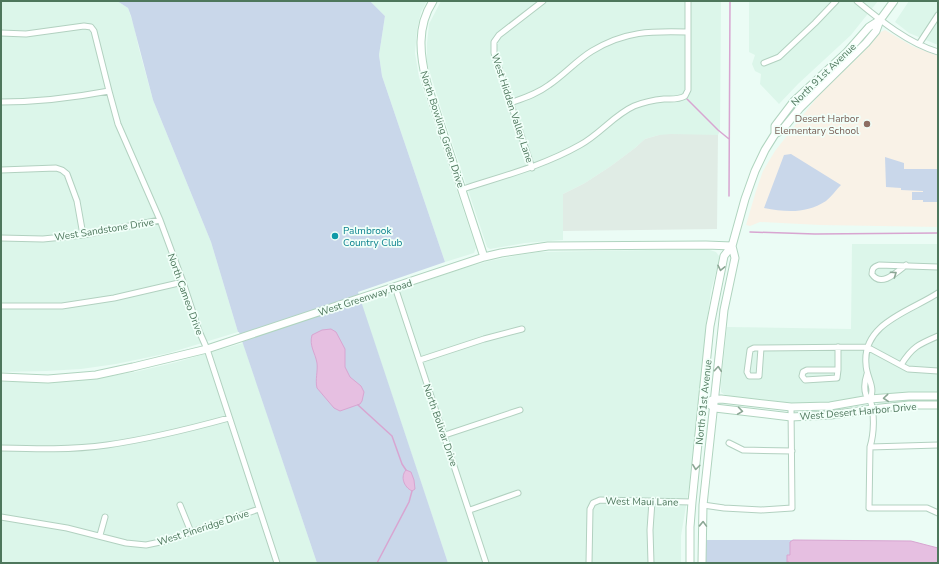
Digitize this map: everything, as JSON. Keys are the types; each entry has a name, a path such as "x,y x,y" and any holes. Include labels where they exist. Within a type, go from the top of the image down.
{"street":[{"name":"West Hidden Valley Lane","path":"532,168 494,53 494,42 499,34 544,1"},
{"path":"462,189 532,168 554,159 585,142 622,113 637,105 656,100 678,100 685,96 688,90 688,1"},
{"path":"764,63 779,57 836,1"},
{"path":"857,1 880,20 919,44 938,52"},
{"name":"North 91st Avenue","path":"690,563 692,502 704,401 710,326 724,256 732,246 742,208 755,171 775,134 782,130 800,108 866,43 876,31 880,20 894,1"},
{"name":"North Bowling Green Drive","path":"431,2 421,34 421,62 484,257"},
{"path":"919,44 938,15"},
{"name":"North 91st Avenue","path":"775,134 775,126 794,101 846,52 869,27 880,20"},
{"name":"North Cameo Drive","path":"1,33 26,34 84,26 91,27 94,31 109,91 121,130 160,220 183,282 199,331 207,349 277,563"},
{"path":"510,103 534,95 548,86 591,51 628,35 656,31 687,32"},
{"path":"810,86 816,92"},
{"path":"1,102 34,102 71,99 109,91"},
{"path":"1,170 56,168 62,170 67,174 76,201 83,235"},
{"name":"West Sandstone Drive","path":"1,238 43,239 83,235 160,220"},
{"name":"West Greenway Road","path":"1,378 48,379 96,375 207,349 395,286 484,257 501,253 548,246 706,244 732,246"},
{"name":"North 91st Avenue","path":"702,563 703,505 716,399 724,310 734,258 732,246"},
{"path":"906,265 887,278 881,280 876,279 872,274 874,266 906,265 938,267"},
{"path":"1,306 62,306 114,298 183,282"},
{"name":"North Bolivar Drive","path":"395,286 470,510 486,563"},
{"path":"938,293 884,324 867,347 865,359 867,374 865,381 866,395 870,399 872,409 869,508 927,508 938,513"},
{"path":"420,360 484,339 522,329"},
{"path":"901,365 914,347 938,336"},
{"path":"838,347 838,370 837,378 805,380 802,376 803,372 807,370 838,370"},
{"path":"761,348 758,376 748,376 747,372 750,350 754,348 867,347 908,369 938,371"},
{"name":"West Desert Harbor Drive","path":"704,401 716,399 791,407 830,406 870,399 909,396 938,396"},
{"name":"West Desert Harbor Drive","path":"704,401 715,408 792,417 831,415 872,409 909,406 938,406"},
{"path":"703,505 761,510 792,508 791,407"},
{"path":"445,435 520,410"},
{"path":"1,448 53,449 106,445 169,434 229,418"},
{"path":"729,443 743,450 792,451"},
{"path":"870,447 938,445"},
{"path":"470,510 518,493"},
{"name":"West Maui Lane","path":"589,563 590,509 593,503 600,500 692,502"},
{"path":"651,563 650,530 652,501"},
{"path":"180,505 191,532"},
{"name":"West Pineridge Drive","path":"1,517 53,525 100,535 126,543 146,545 165,541 259,509"},
{"path":"100,535 105,517"}],"shaded area":[{"path":"1,1 117,1 128,8 153,100 211,242 238,332 169,353 116,364 81,369 1,372"},
{"name":"Palmbrook Country Club","path":"117,1 370,1 385,16 379,55 382,76 445,262 358,292 448,563 317,563 238,332 211,242 153,100 131,16 128,8"},
{"path":"370,1 427,1 421,12 417,30 415,53 419,77 476,248 474,253 445,262 382,76 379,55 385,16"},
{"path":"441,1 721,1 720,130 718,135 659,135 645,139 611,166 585,183 563,194 563,240 525,243 490,249 487,247 427,63 429,24"},
{"path":"749,1 878,1 851,35 798,84 779,104 760,84 761,74 755,71 752,64 755,55 749,52"},
{"path":"909,1 938,1 938,45 909,33 895,22"},
{"name":"Desert Harbor Elementary School","path":"885,30 912,46 938,56 938,227 820,225 760,222 750,226 746,225 763,171 775,151 822,91 857,58 881,32"},
{"path":"659,135 718,135 717,229 563,231 563,194 585,183 611,166 645,139"},
{"path":"791,154 841,185 830,198 811,208 788,211 764,208 784,155"},
{"path":"885,157 904,163 904,169 938,169 938,202 912,200 912,192 923,191 901,190 901,188 886,187"},
{"path":"852,244 938,244 938,392 903,393 805,404 769,402 733,397 725,395 721,392 727,327 851,329"},
{"path":"707,249 716,252 719,256 719,260 711,291 708,314 692,470 681,536 681,563 448,563 361,303 461,269 489,261 539,252"},
{"path":"331,329 336,332 345,349 345,367 350,377 361,386 364,392 360,404 340,411 334,408 317,388 317,363 311,342 312,335 322,330"},
{"path":"243,343 317,563 1,563 1,382 60,382 98,378 135,372 177,362"},
{"path":"406,470 411,472 414,480 415,489 412,491 407,487 403,479"},
{"path":"705,540 793,540 790,542 790,556 787,556 787,562 790,562 789,563 706,563"},
{"path":"793,540 911,541 938,548 938,563 789,563 787,562 787,555 790,555 790,542"}],"waterway":[{"path":"729,196 730,1"},
{"path":"687,99 729,139"},
{"path":"750,232 815,234 938,233"},
{"path":"358,405 392,436 402,464 406,470"},
{"path":"377,563 409,502 412,491"}],"place":[{"name":"Desert Harbor Elementary School","path":"867,124"},
{"name":"Palmbrook Country Club","path":"335,236"}]}
